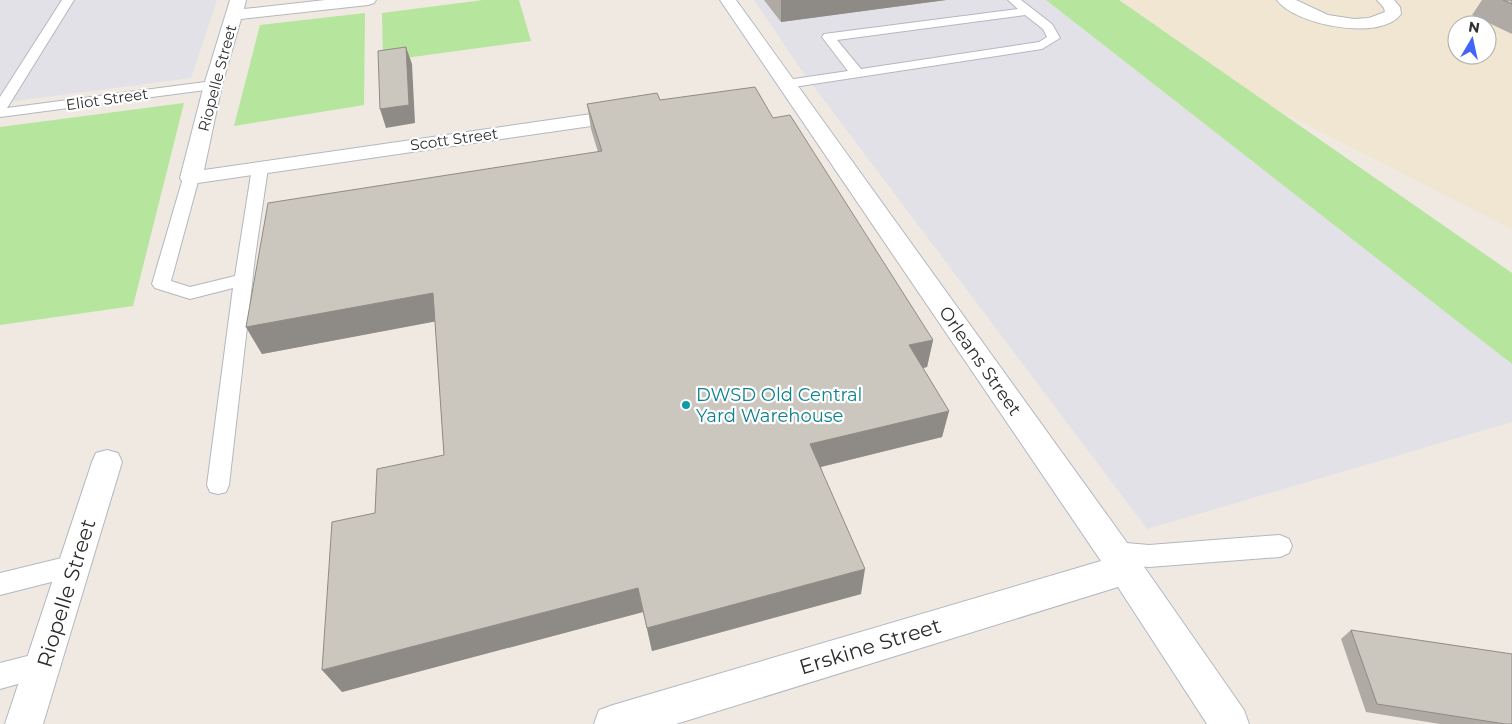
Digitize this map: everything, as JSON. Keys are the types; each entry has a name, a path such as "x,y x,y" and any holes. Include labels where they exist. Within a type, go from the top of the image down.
{"street":[{"path":"236,8 368,0"},
{"name":"Orleans Street","path":"728,0 1121,561 1230,724"},
{"path":"1285,0 1293,6 1314,15 1341,22 1359,23 1387,19 1393,14 1392,7 1385,0"},
{"name":"Riopelle Street","path":"191,178 213,85 236,8"},
{"name":"Scott Street","path":"191,178 642,112"},
{"name":"Riopelle Street","path":"24,724 107,462"},
{"name":"Erskine Street","path":"613,724 1121,561"}],"lane":[{"path":"0,108 68,0"},
{"path":"787,84 1042,45 1054,38 1048,27 1014,0"},
{"path":"858,74 828,37 1027,11"},
{"name":"Eliot Street","path":"0,113 213,85"},
{"path":"218,485 243,280 260,168"},
{"path":"191,178 161,284 190,292 243,280"},
{"path":"1121,561 1149,556 1280,546"},
{"path":"0,584 74,566"},
{"path":"0,676 43,665"}],"shaded area":[{"path":"0,0 217,0 191,78 0,103"},
{"path":"754,0 1046,0 1512,364 1512,422 1147,529 802,71"},
{"path":"1119,0 1512,0 1512,229 1276,109"}],"green space":[{"path":"483,0 519,0 531,41 383,61 382,13"},
{"path":"1046,0 1119,0 1512,273 1512,364"},
{"path":"365,13 364,105 234,126 260,25"},
{"path":"184,103 133,306 0,325 0,127"}],"building":[{"path":"1503,0 1512,0 1512,4"},
{"path":"406,47 409,105 380,109 378,51"},
{"name":"DWSD Old Central Yard Warehouse","path":"755,87 773,118 790,115 933,340 909,345 949,411 810,444 865,569 647,628 638,588 322,670 332,522 375,513 377,469 444,455 433,293 246,327 268,203 602,151 587,104 657,93 660,100"},
{"path":"1351,630 1512,654 1512,724 1377,704"}],"place":[{"name":"DWSD Old Central Yard Warehouse","path":"686,405"}]}
